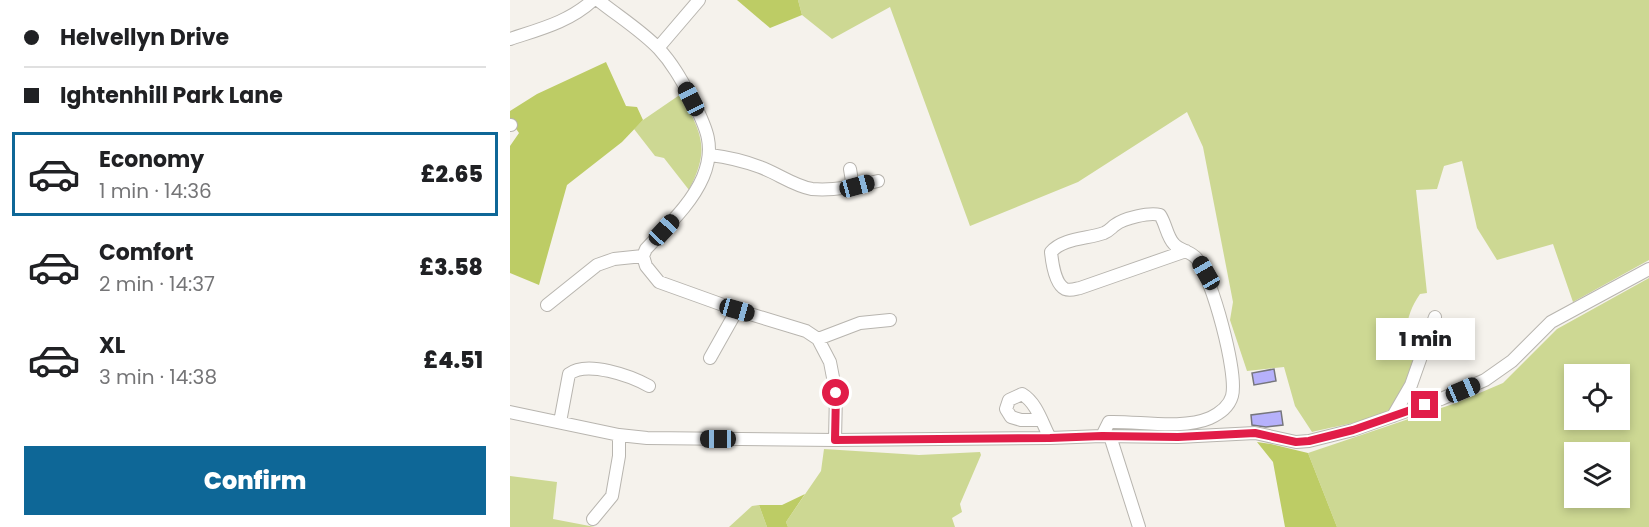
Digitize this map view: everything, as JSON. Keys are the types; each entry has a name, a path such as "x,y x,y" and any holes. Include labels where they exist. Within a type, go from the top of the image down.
{"street":[{"path":"510,39 560,23 593,0"},
{"path":"598,0 658,48 679,74 707,129 710,155 707,168 697,190 646,249 643,256 646,266 659,282 737,310 806,331 818,339 830,362 836,393 835,440"},
{"path":"658,48 699,0"},
{"path":"710,155 728,157 760,167 811,189 853,187 878,181"},
{"path":"850,169 853,187"},
{"path":"1139,527 1106,436 1109,422 1182,423 1208,418 1228,404 1233,386 1224,334 1206,273 1196,257 1186,251 1174,245 1161,215 1153,213 1116,224 1105,233 1056,246 1051,252 1059,283 1062,288 1069,290 1186,251"},
{"path":"547,305 605,261 643,256"},
{"path":"510,412 619,435 647,438 835,440 1178,437 1255,433 1296,442 1309,441 1353,430 1441,399 1485,380 1512,361 1551,322 1649,270"},
{"path":"710,358 737,310"},
{"path":"1393,416 1412,385 1435,317"},
{"path":"818,339 860,323 890,320"},
{"path":"560,422 569,374 574,370 582,368 612,372 634,378 649,386"},
{"path":"1040,420 1050,438"},
{"path":"593,519 612,496 619,456 619,435"}],"green space":[{"path":"737,0 798,0 802,15 770,28"},
{"path":"798,0 1649,0 1649,260 1573,302 1553,244 1497,260 1477,228 1462,161 1444,166 1437,189 1416,190 1427,293 1420,294 1408,319 1407,336 1423,347 1410,381 1395,405 1383,414 1312,432 1295,406 1284,367 1247,371 1230,320 1233,302 1203,147 1187,112 1078,182 970,226 890,7 832,39 802,15"},
{"path":"606,62 626,106 637,107 643,120 622,142 567,185 539,285 510,273 510,146 519,133 510,120 510,111 537,94"},
{"path":"681,94 701,141 700,162 689,190 664,158 655,156 634,129 643,120"},
{"path":"1649,278 1649,527 1337,527 1308,453 1456,403 1503,383 1557,329"},
{"path":"1257,442 1308,453 1337,527 1285,527 1273,462"},
{"path":"824,449 919,455 980,452 981,455 960,504 962,512 952,518 955,527 788,527 786,522 821,471"},
{"path":"510,476 557,482 553,519 595,527 510,527"},
{"path":"805,494 786,522 788,527 767,527 759,505 782,505"},
{"path":"759,505 767,527 729,527 752,506"}],"building":[{"path":"1274,369 1276,381 1254,385 1252,373"},
{"path":"1281,411 1283,425 1266,427 1252,425 1251,415"}],"route":[{"path":"836,393 835,440 1178,437 1255,433 1296,442 1353,430 1425,405"}]}
